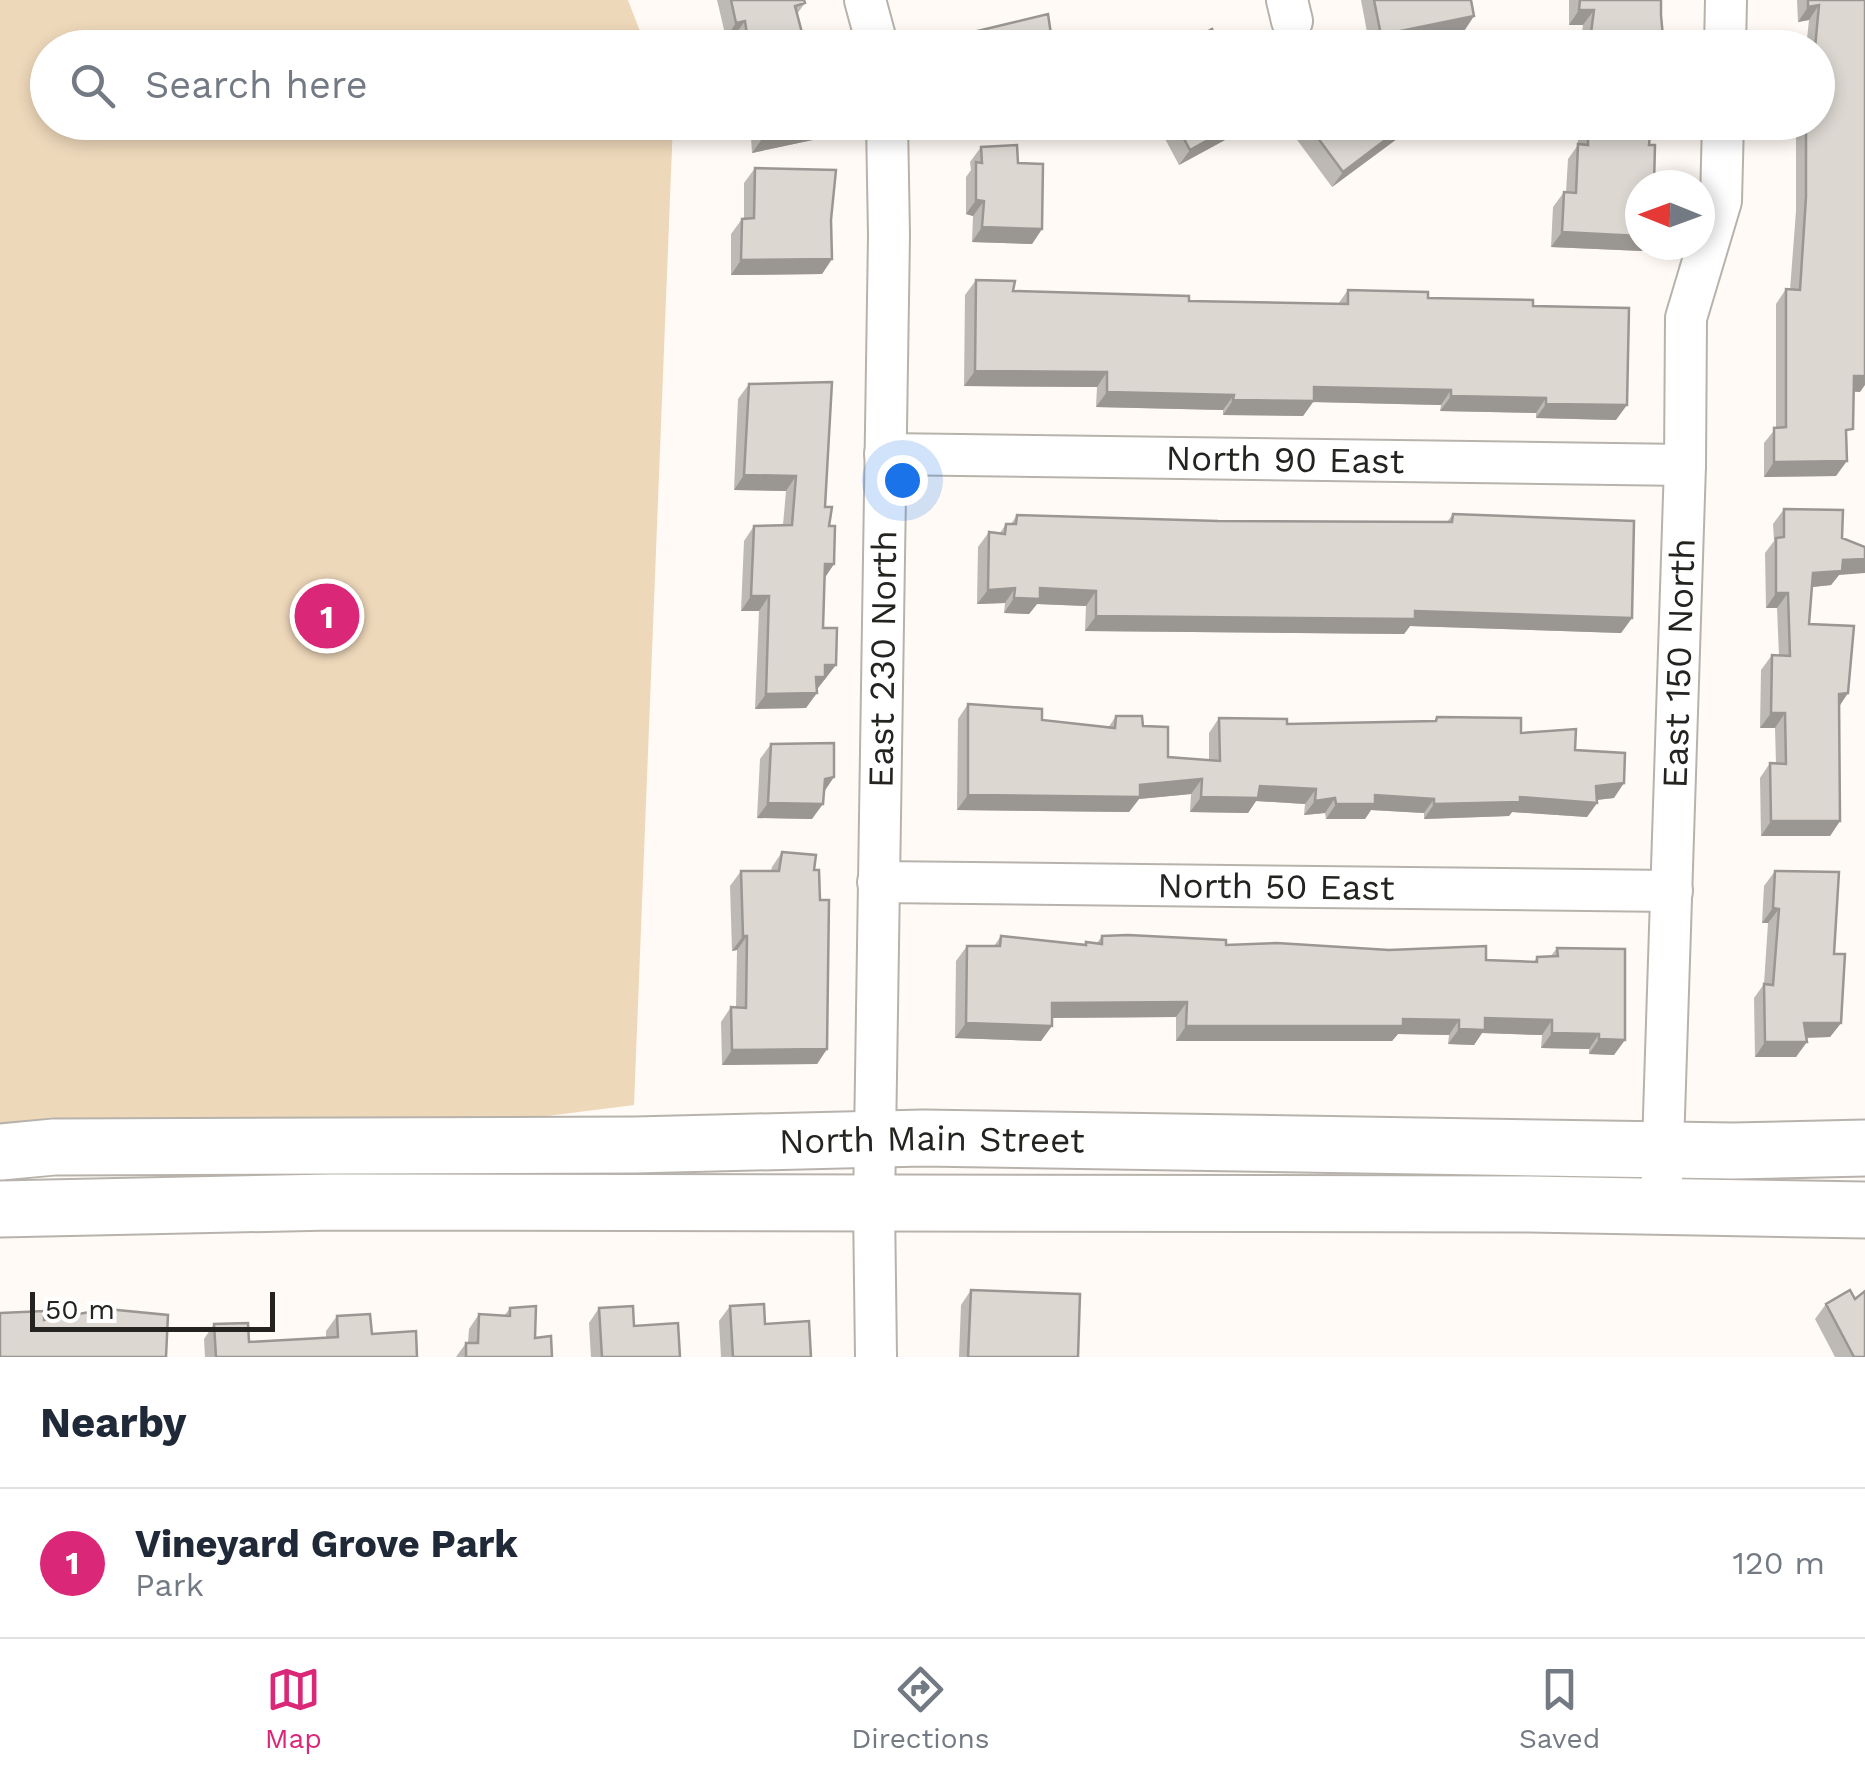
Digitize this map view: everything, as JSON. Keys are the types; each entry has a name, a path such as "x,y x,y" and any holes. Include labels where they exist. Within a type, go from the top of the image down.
{"main road":[{"name":"North Main Street","path":"0,1152 54,1147 635,1145 875,1138 1733,1151 1865,1148"},
{"name":"North Main Street","path":"0,1209 330,1202 1529,1204 1865,1210"}],"street":[{"path":"865,0 873,30"},
{"path":"1725,30 1726,0"},
{"name":"East 230 North","path":"876,1357 874,1205 887,140"},
{"name":"East 150 North","path":"1662,1208 1686,318 1721,201 1723,140"},
{"name":"North 90 East","path":"885,454 1685,465"},
{"name":"North 50 East","path":"878,882 1672,891"}],"shaded area":[{"path":"0,0 628,0 639,30 30,30 30,140 672,140 634,1105 452,1128 0,1135"}],"building":[{"path":"731,0 805,3 795,6 801,30 746,30 745,21 736,23"},
{"path":"1374,0 1471,0 1474,16 1405,30 1380,30"},
{"path":"1580,0 1661,0 1662,30 1591,30 1594,10 1579,10"},
{"path":"1808,0 1865,0 1865,376 1854,376 1853,429 1846,430 1847,461 1774,462 1774,428 1786,427 1786,289 1800,290 1806,140 1835,140 1835,30 1817,30 1819,5 1808,7"},
{"path":"1048,14 1050,30 982,30"},
{"path":"1185,140 1208,140 1190,150"},
{"path":"1319,140 1385,140 1343,172"},
{"path":"1588,140 1649,140 1649,145 1655,145 1654,170 1625,170 1625,235 1562,232 1564,192 1576,193 1578,144 1588,145"},
{"path":"1017,145 1018,163 1043,164 1042,229 982,227 984,201 976,200 976,162 982,163 981,147"},
{"path":"755,168 836,170 832,259 741,260 742,219 754,218"},
{"path":"976,280 1015,281 1013,291 1189,296 1189,301 1348,304 1348,290 1428,292 1428,298 1533,300 1533,306 1629,308 1627,405 1546,404 1546,398 1451,396 1451,390 1314,387 1314,401 1233,400 1234,395 1107,392 1107,372 975,371"},
{"path":"832,382 825,507 832,507 829,526 835,526 834,564 825,564 823,628 837,628 836,665 825,665 825,677 816,677 817,693 766,694 769,596 751,596 754,526 792,525 796,476 744,475 749,384"},
{"path":"1784,509 1843,510 1842,538 1865,547 1865,559 1843,560 1842,571 1813,573 1809,624 1854,626 1848,693 1839,694 1840,821 1771,821 1770,763 1786,764 1785,713 1771,713 1772,655 1790,656 1788,593 1776,593 1776,538 1784,537"},
{"path":"1453,514 1634,521 1632,618 1415,611 1415,619 1096,616 1096,591 1040,588 1040,599 1014,598 1015,588 988,590 989,532 1005,534 1006,524 1016,524 1017,515 1452,522"},
{"path":"968,704 1042,709 1042,720 1115,728 1116,716 1142,716 1143,726 1168,727 1168,757 1220,761 1219,718 1287,719 1287,724 1436,721 1437,717 1521,718 1521,733 1576,729 1575,750 1625,753 1624,783 1596,786 1597,803 1520,797 1520,802 1434,804 1434,799 1375,795 1375,804 1336,804 1335,798 1315,801 1316,789 1260,786 1258,798 1201,797 1202,779 1140,785 1140,797 968,795"},
{"path":"834,743 834,777 825,779 823,804 768,803 771,744"},
{"path":"782,852 816,855 814,870 819,870 820,900 829,900 827,1049 732,1050 731,1007 746,1008 747,936 743,936 741,871 779,871"},
{"path":"1775,871 1839,872 1834,954 1845,954 1841,1023 1804,1023 1807,1042 1765,1042 1764,984 1773,985 1779,909 1773,908"},
{"path":"1001,936 1086,945 1102,944 1102,936 1226,940 1226,945 1277,943 1389,950 1486,946 1486,960 1537,962 1537,957 1558,956 1557,948 1625,949 1625,1040 1599,1039 1599,1034 1552,1033 1552,1020 1485,1018 1485,1030 1459,1029 1459,1020 1403,1019 1403,1026 1186,1026 1187,1002 1052,1003 1052,1026 966,1023 967,946 1000,946"},
{"path":"971,1290 1080,1294 1078,1357 968,1357"},
{"path":"1850,1290 1855,1299 1865,1291 1865,1357 1854,1357 1826,1304"},
{"path":"764,1304 765,1324 809,1321 811,1357 733,1357 730,1306"},
{"path":"536,1306 535,1338 551,1336 552,1357 466,1357 466,1343 478,1343 479,1314 510,1316 510,1308"},
{"path":"633,1306 634,1326 678,1323 680,1357 602,1357 599,1308"},
{"path":"107,1309 168,1315 166,1357 0,1357 0,1313 44,1311 44,1320"},
{"path":"370,1314 372,1334 416,1331 417,1357 216,1357 214,1324 248,1323 249,1342 338,1337 337,1316"}],"place":[{"name":"Vineyard Grove Park","path":"327,616"}]}
